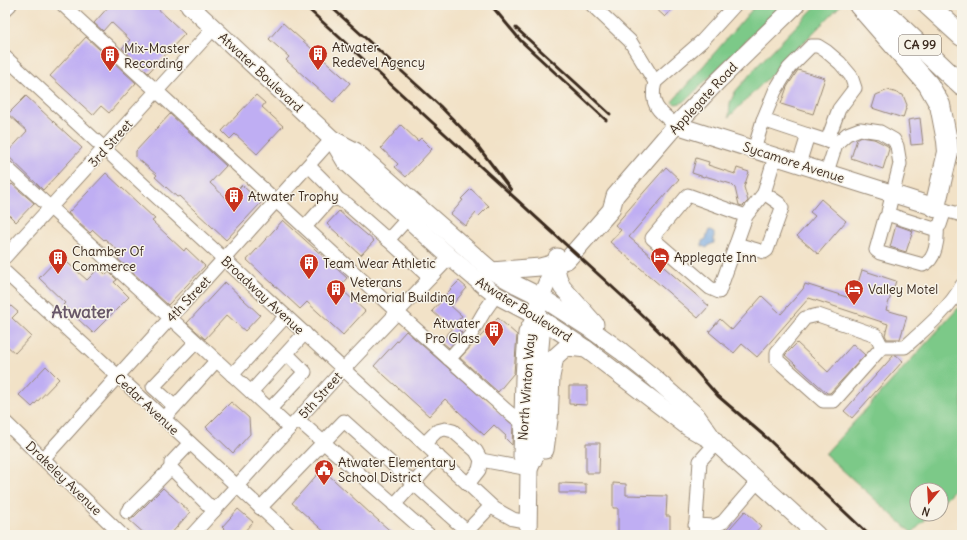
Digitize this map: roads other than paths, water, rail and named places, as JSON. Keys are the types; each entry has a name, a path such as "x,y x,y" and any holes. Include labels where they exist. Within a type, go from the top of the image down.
{"highway":[{"path":"859,5 928,84 940,105 945,126 948,152 940,209"},
{"name":"CA 99","path":"877,5 962,86"},
{"name":"CA 99","path":"928,5 962,36"},
{"path":"940,209 962,155"}],"main road":[{"name":"Atwater Boulevard","path":"189,5 332,139 355,151 492,271 541,297 589,328 653,377 696,415 716,443 816,535"},
{"name":"Applegate Road","path":"536,316 541,297 555,264 557,253 601,203 616,196 676,125 717,82 796,5"},
{"name":"Sycamore Avenue","path":"676,125 940,209"},
{"name":"Atwater Boulevard","path":"332,139 345,161 450,257 496,294 536,316 586,349 688,427 716,443"},
{"path":"492,271 533,268 555,264 562,287 612,345"},
{"name":"North Winton Way","path":"532,462 522,456 527,333 536,316"},
{"name":"North Winton Way","path":"528,528 541,336 536,316"},
{"path":"532,462 544,452 549,420 551,377 555,357 564,349 569,347 586,349"}],"street":[{"path":"5,10 10,5"},
{"path":"63,5 398,313 506,410 523,422"},
{"path":"592,5 630,41 655,82 702,41 734,5"},
{"name":"3rd Street","path":"5,257 214,28"},
{"path":"754,150 763,120 775,90 789,68 811,46 818,46 840,63 851,76 855,88 839,109 827,172"},
{"name":"Broadway Avenue","path":"5,57 425,443 491,506 528,528"},
{"name":"Sycamore Avenue","path":"655,82 652,92 654,102 662,115 676,125"},
{"path":"763,120 832,142 860,129 880,132 894,140 897,146 900,164 888,212 890,215"},
{"path":"799,164 808,135"},
{"name":"4th Street","path":"44,459 332,139"},
{"path":"746,216 688,195 652,238 710,288 719,292 746,216 764,193 775,157"},
{"path":"5,166 51,207 170,319 270,409 323,442 428,535"},
{"path":"309,166 327,184 338,199 347,204 430,278"},
{"path":"736,244 764,252 767,250 782,208 780,204 764,193"},
{"path":"305,227 329,200 338,199"},
{"path":"937,227 934,229 890,215 885,218 876,250 880,253 923,265 928,263 932,258 938,236 937,227 940,225 940,209"},
{"name":"Sycamore Avenue","path":"940,209 962,215"},
{"path":"388,240 408,218"},
{"name":"5th Street","path":"192,535 344,369 450,257"},
{"name":"Cedar Avenue","path":"5,272 290,535"},
{"path":"882,347 876,335 818,315 805,318 777,352 777,360 823,401 834,401 882,347 905,347 926,328 958,294 962,285"},
{"path":"449,359 470,336 496,294"},
{"path":"232,375 286,316"},
{"path":"251,392 305,333"},
{"path":"174,406 153,387 196,342"},
{"path":"270,409 305,372 287,354"},
{"path":"163,418 216,361"},
{"path":"260,508 344,421 469,533 491,506"},
{"name":"Drakeley Avenue","path":"5,422 122,535"},
{"path":"425,443 438,431 445,429 453,431 476,451 481,460 479,470 468,484"},
{"path":"127,512 171,468 171,463 190,443"},
{"path":"716,443 700,461 695,530 719,525 729,516 758,481"},
{"path":"394,505 438,456"},
{"path":"481,460 532,462"},
{"path":"171,468 214,511"}],"water":[{"path":"710,231 714,233 714,243 709,245 707,248 702,246 702,241 706,239 708,232"}],"railway":[{"path":"304,5 622,296 672,344 718,396 768,439 869,535"},
{"path":"329,5 440,106 473,140 511,190"},
{"path":"491,5 521,41 606,120"},
{"path":"516,28 610,114"}],"place":[{"name":"Atwater Redevel Agency","path":"318,71"},
{"name":"Mix-Master Recording","path":"110,72"},
{"name":"Atwater Trophy","path":"234,213"},
{"name":"Applegate Inn","path":"660,274"},
{"name":"Chamber Of Commerce","path":"58,275"},
{"name":"Team Wear Athletic","path":"309,280"},
{"name":"Veterans Memorial Building","path":"336,306"},
{"name":"Valley Motel","path":"854,306"},
{"name":"Atwater Pro Glass","path":"494,347"},
{"name":"Atwater Elementary School District","path":"324,486"}],"district":[{"name":"Atwater","path":"82,312"}]}
